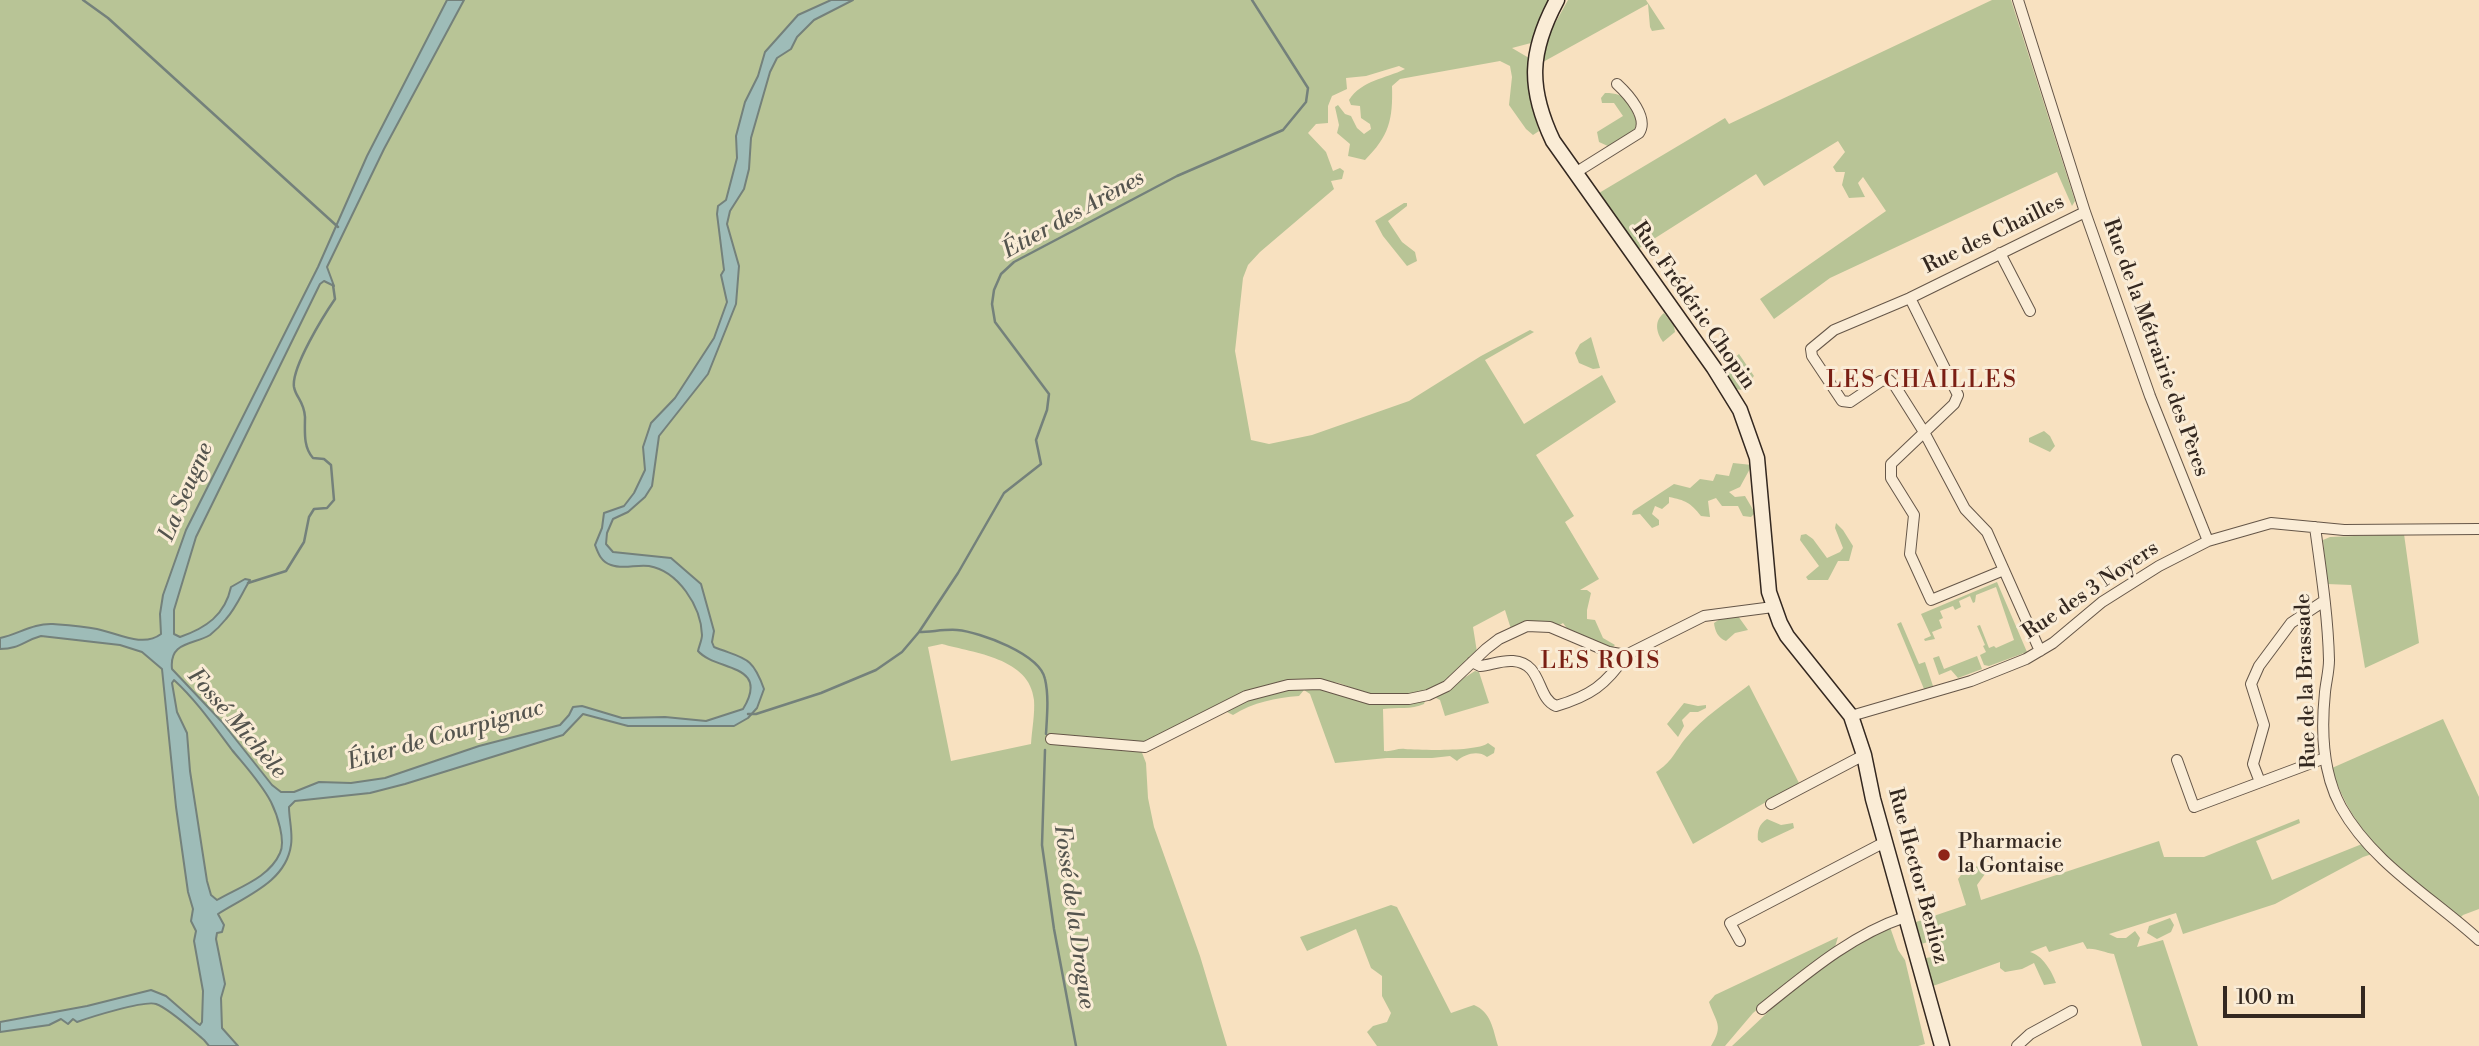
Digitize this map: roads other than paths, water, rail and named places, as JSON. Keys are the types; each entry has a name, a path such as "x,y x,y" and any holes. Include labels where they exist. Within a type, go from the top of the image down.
{"street":[{"name":"Rue Frédéric Chopin","path":"1557,0 1538,43 1534,64 1535,90 1541,115 1553,141 1714,368 1740,410 1757,458 1769,592 1773,607 1787,636 1851,716"},
{"name":"Rue de la Métrairie des Pères","path":"2018,0 2085,212 2150,396 2208,541"},
{"path":"1575,173 1639,133 1642,128 1642,118 1626,92 1617,85"},
{"name":"Rue des Chailles","path":"1924,432 1954,404 1958,395 1910,298 2085,212"},
{"path":"2000,253 2030,312"},
{"path":"1910,298 1835,330 1811,349 1812,356 1842,401 1850,402 1881,382 1889,380 1895,386 1924,432 1965,509 1987,532 2040,651"},
{"path":"1924,432 1896,457 1890,471 1891,478 1914,515 1910,554 1931,600 2004,570"},
{"name":"Rue des 3 Noyers","path":"1851,716 1971,681 2040,651 2102,602 2159,566 2208,541 2271,523 2344,530 2479,529"},
{"name":"Rue de la Brassade","path":"2315,527 2329,663 2325,695 2325,768 2341,807 2368,843 2406,880 2479,940"},
{"path":"2260,782 2253,764 2264,725 2251,684 2259,666 2291,623 2324,601"},
{"path":"1472,662 1480,666 1506,660 1522,662 1532,671 1549,702 1556,706 1586,695 1605,683 1626,655 1703,616 1773,607"},
{"path":"1051,739 1145,747 1246,696 1266,689 1307,683 1335,687 1370,699 1409,699 1428,695 1447,687 1499,639 1527,626 1538,625 1564,632 1609,652 1626,655"},
{"name":"Rue Hector Berlioz","path":"1851,716 1864,755 1905,917 1942,1046"},
{"path":"1771,804 1864,755"},
{"path":"2177,760 2194,807 2325,758"},
{"path":"1740,941 1730,923 1885,842"},
{"path":"1762,1009 1847,945 1880,926 1905,917"},
{"path":"2017,1046 2030,1034 2073,1011"}],"water":[{"path":"447,0 464,0 384,149 327,267 334,286 324,281 320,284 196,537 174,610 174,634 180,637 206,625 219,613 231,587 245,579 250,580 233,610 210,635 184,645 174,653 172,669 222,722 272,785 281,792 294,792 319,782 351,783 385,778 479,746 560,725 573,707 582,706 622,718 665,717 706,721 743,709 750,694 750,683 746,676 737,670 698,651 702,637 701,624 692,602 678,582 660,569 649,566 621,567 608,564 600,557 595,545 602,528 604,513 624,506 634,493 645,470 643,447 651,423 675,398 714,338 727,302 721,275 724,270 718,206 726,200 737,158 736,136 745,102 758,76 765,52 798,15 831,0 853,0 814,20 797,37 791,49 777,58 770,72 751,138 749,169 744,189 730,211 727,224 739,266 736,304 708,374 659,436 652,486 645,497 628,512 613,519 607,533 606,544 613,552 671,558 701,584 714,631 714,647 746,660 760,678 764,689 757,708 748,718 734,726 628,726 583,714 563,735 405,784 370,793 295,801 289,807 291,845 288,858 281,869 263,887 218,914 224,925 222,932 217,933 216,939 225,984 221,998 222,1028 238,1046 209,1046 174,1015 150,1003 77,1022 73,1019 68,1024 61,1019 49,1025 0,1032 0,1022 87,1006 151,990 166,996 200,1025 202,1022 203,991 176,807 162,669 142,652 120,645 41,636 17,646 0,649 0,638 46,624 92,628 138,640 154,638 161,634 163,595 186,530 318,267 367,156","holes":["174,680 263,788 278,820 281,835 282,848 269,869 253,881 217,900 211,895 207,881 190,771 187,733 177,712 172,683"]}],"waterway":[{"path":"83,0 108,18 338,227"},
{"name":"Étier des Arènes","path":"748,714 756,714 821,693 876,670 902,652 919,632 958,573 1004,493 1041,464 1036,440 1047,410 1049,394 995,322 992,304 994,290 1001,274 1014,262 1177,176 1283,130 1306,102 1308,88 1252,0"},
{"path":"248,583 286,571 304,542 309,517 314,509 327,508 334,500 331,465 324,459 313,458 308,449 302,403 294,387 294,378 303,355 335,299 333,285"},
{"name":"Fossé de la Drogue","path":"919,632 967,632 1008,646 1032,661 1045,679 1046,734"},
{"name":"Fossé de la Drogue","path":"1045,750 1042,845 1054,929 1076,1046"}],"place":[{"name":"Pharmacie la Gontaise","path":"1944,855"}],"district":[{"name":"LES CHAILLES","path":"1922,381"},
{"name":"LES ROIS","path":"1601,662"}],"water label":[{"name":"La Seugne","path":"187,492"},
{"name":"Fossé Michèle","path":"236,724"},
{"name":"Étier de Courpignac","path":"446,736"}]}
